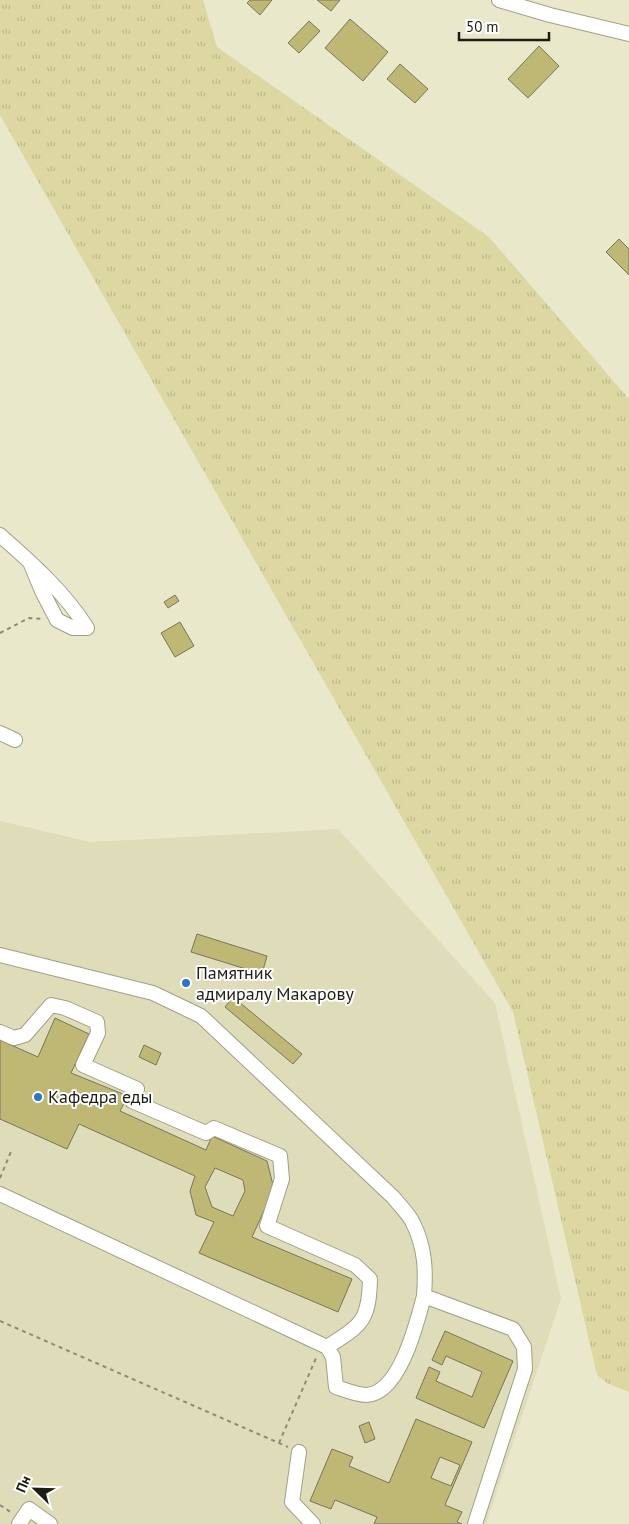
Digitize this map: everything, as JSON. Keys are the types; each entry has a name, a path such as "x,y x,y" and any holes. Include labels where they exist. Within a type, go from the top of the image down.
{"lane":[{"path":"499,0 550,15 629,34"},
{"path":"0,535 30,562 40,571 81,618 87,628 73,628 57,620 30,562"},
{"path":"0,733 15,740"},
{"path":"0,954 153,993 202,1016 394,1198 413,1222 424,1251 426,1274 424,1296 415,1329 405,1356 390,1382 377,1393 365,1395 336,1387 332,1357 324,1346 0,1194"},
{"path":"0,1032 14,1038 25,1035 51,1004 66,1008 97,1022 98,1033 83,1065 137,1090 132,1101 206,1133 214,1128 280,1156 282,1179 267,1226 355,1265 370,1279 369,1299 363,1319 350,1332 324,1346"},
{"path":"424,1296 513,1329 524,1346 525,1370 475,1524"},
{"path":"300,1452 292,1502 313,1524"},
{"path":"19,1524 29,1509 50,1524"}],"path":[{"path":"0,632 29,618 57,620"},
{"path":"0,1178 12,1149"},
{"path":"0,1321 300,1452"},
{"path":"279,1443 324,1346"}],"shaded area":[{"path":"0,821 91,842 338,829 495,1003 561,1299 486,1524 0,1524"}],"green space":[{"path":"0,0 203,0 217,47 489,237 629,399 629,1392 607,1383 597,1375 513,1012 0,115"}],"building":[{"path":"250,0 272,0 260,15 247,3"},
{"path":"317,0 340,0 331,11"},
{"path":"350,19 388,52 363,81 325,48"},
{"path":"309,21 320,31 299,53 288,43"},
{"path":"539,46 559,66 528,98 508,79"},
{"path":"400,64 428,89 415,103 387,79"},
{"path":"619,239 629,249 629,275 606,252"},
{"path":"175,595 179,601 168,608 164,602"},
{"path":"180,622 194,646 175,657 161,633"},
{"path":"197,934 267,956 262,974 191,952"},
{"path":"233,997 302,1054 293,1064 225,1007"},
{"path":"55,1018 89,1034 71,1073 128,1096 120,1111 206,1150 212,1136 267,1161 274,1189 252,1237 352,1279 338,1312 199,1253 214,1222 196,1215 190,1191 195,1176 79,1124 67,1149 0,1119 0,1040 38,1057","holes":["215,1168 243,1180 245,1191 233,1216 212,1207 205,1187"]},
{"path":"144,1045 161,1053 156,1065 139,1057"},
{"path":"445,1331 513,1361 484,1428 416,1398 429,1367 440,1372 436,1381 472,1397 482,1372 446,1356 442,1365 432,1360"},
{"path":"416,1419 472,1442 445,1505 462,1512 457,1522 462,1524 374,1524 377,1517 335,1500 331,1509 310,1501 332,1449 353,1457 349,1466 389,1483"},
{"path":"369,1422 375,1439 365,1443 359,1426"},
{"path":"440,1457 460,1465 451,1486 431,1478"}],"place":[{"name":"Памятник адмиралу Макарову","path":"186,983"},
{"name":"Кафедра еды","path":"38,1097"}]}
